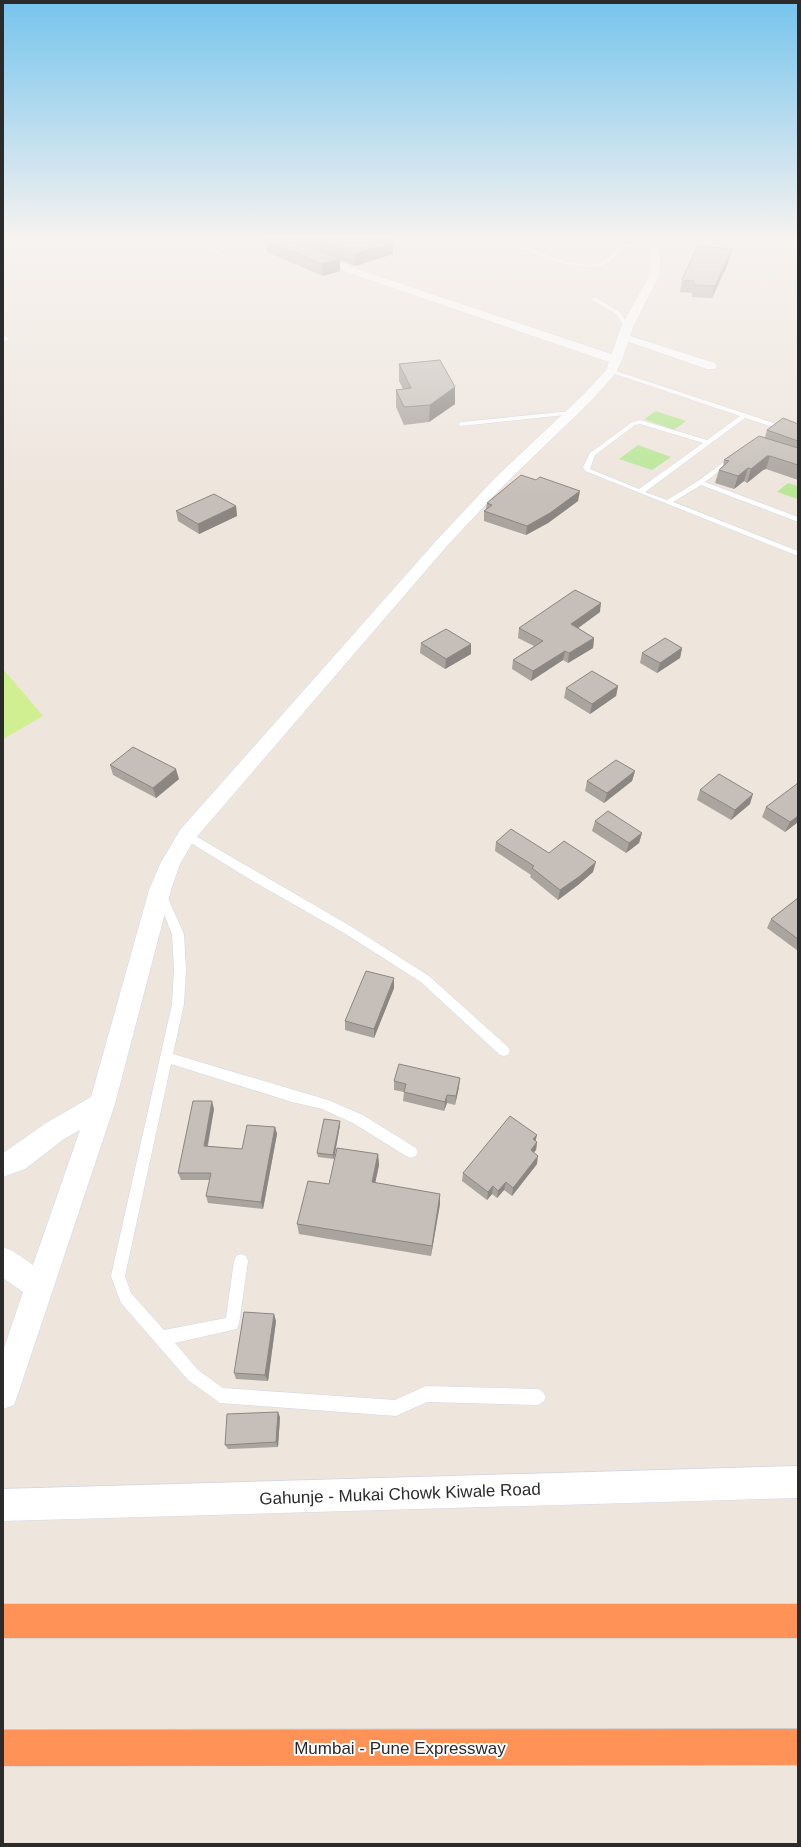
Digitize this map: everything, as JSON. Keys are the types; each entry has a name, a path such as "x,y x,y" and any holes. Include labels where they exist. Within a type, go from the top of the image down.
{"highway":[{"path":"3,1621 798,1621"},
{"name":"Mumbai - Pune Expressway","path":"3,1748 798,1747"}],"street":[{"path":"495,322 614,365"},
{"path":"3,1394 102,1104 160,890 170,864 187,835 441,544 500,481 572,413 614,365 625,332 630,322"},
{"path":"625,332 712,366"},
{"path":"3,1165 16,1160 56,1131 102,1104"},
{"path":"3,1261 39,1286"},
{"name":"Gahunje - Mukai Chowk Kiwale Road","path":"3,1505 798,1482"}],"lane":[{"path":"621,322 625,332"},
{"path":"614,365 745,415 797,432"},
{"path":"461,424 572,413"},
{"path":"640,492 745,415"},
{"path":"708,442 640,422 633,424 592,454 586,467 587,470 594,474 798,554"},
{"path":"768,434 779,427"},
{"path":"667,503 700,482 738,454"},
{"path":"700,482 798,520"},
{"path":"187,835 255,877 348,930 425,979 504,1051"},
{"path":"160,890 178,934 180,970 178,1004 118,1276 126,1298 193,1375 220,1395 396,1408 426,1394 538,1397"},
{"path":"166,1057 292,1096 324,1104 358,1119 411,1152"},
{"path":"161,1338 232,1324 241,1261"}],"green space":[{"path":"656,411 686,421 674,430 644,419"},
{"path":"638,445 671,457 652,470 619,459"},
{"path":"788,483 798,486 798,499 777,492"},
{"path":"3,669 43,716 3,739"}],"building":[{"path":"440,360 455,387 430,405 404,407 396,390 411,388 399,364"},
{"path":"783,418 798,424 798,441 767,430"},
{"path":"759,436 798,448 798,465 767,456 751,469 748,468 738,476 719,470 729,461 724,460"},
{"path":"521,475 536,480 540,477 580,491 550,513 527,526 484,511 492,505 487,503"},
{"path":"214,494 236,506 198,524 176,511"},
{"path":"575,590 601,603 571,624 594,638 569,653 565,651 533,671 513,660 543,641 519,628"},
{"path":"446,629 471,644 446,659 421,643"},
{"path":"665,638 682,648 660,663 642,653"},
{"path":"592,671 618,686 592,704 566,688"},
{"path":"133,747 176,769 153,788 110,765"},
{"path":"616,760 635,771 607,793 587,781"},
{"path":"719,774 753,794 735,810 700,790"},
{"path":"798,783 798,816 790,822 766,807"},
{"path":"608,811 642,833 629,843 595,821"},
{"path":"511,829 549,853 564,841 596,862 580,876 560,890 532,868 534,866 496,842"},
{"path":"798,898 798,939 771,919"},
{"path":"366,971 394,978 374,1029 345,1021"},
{"path":"399,1064 460,1078 456,1096 447,1095 445,1102 404,1092 406,1084 394,1081"},
{"path":"193,1101 212,1101 204,1146 242,1149 247,1125 275,1127 261,1202 206,1196 211,1173 178,1173"},
{"path":"510,1116 537,1135 533,1139 537,1142 531,1150 538,1156 513,1188 506,1182 498,1191 493,1186 488,1192 463,1173"},
{"path":"324,1119 340,1121 333,1155 317,1153"},
{"path":"337,1148 378,1154 372,1182 440,1194 432,1246 297,1224 308,1181 329,1184"},
{"path":"244,1312 274,1314 265,1375 234,1373"},
{"path":"278,1412 276,1442 225,1445 227,1414"}]}
